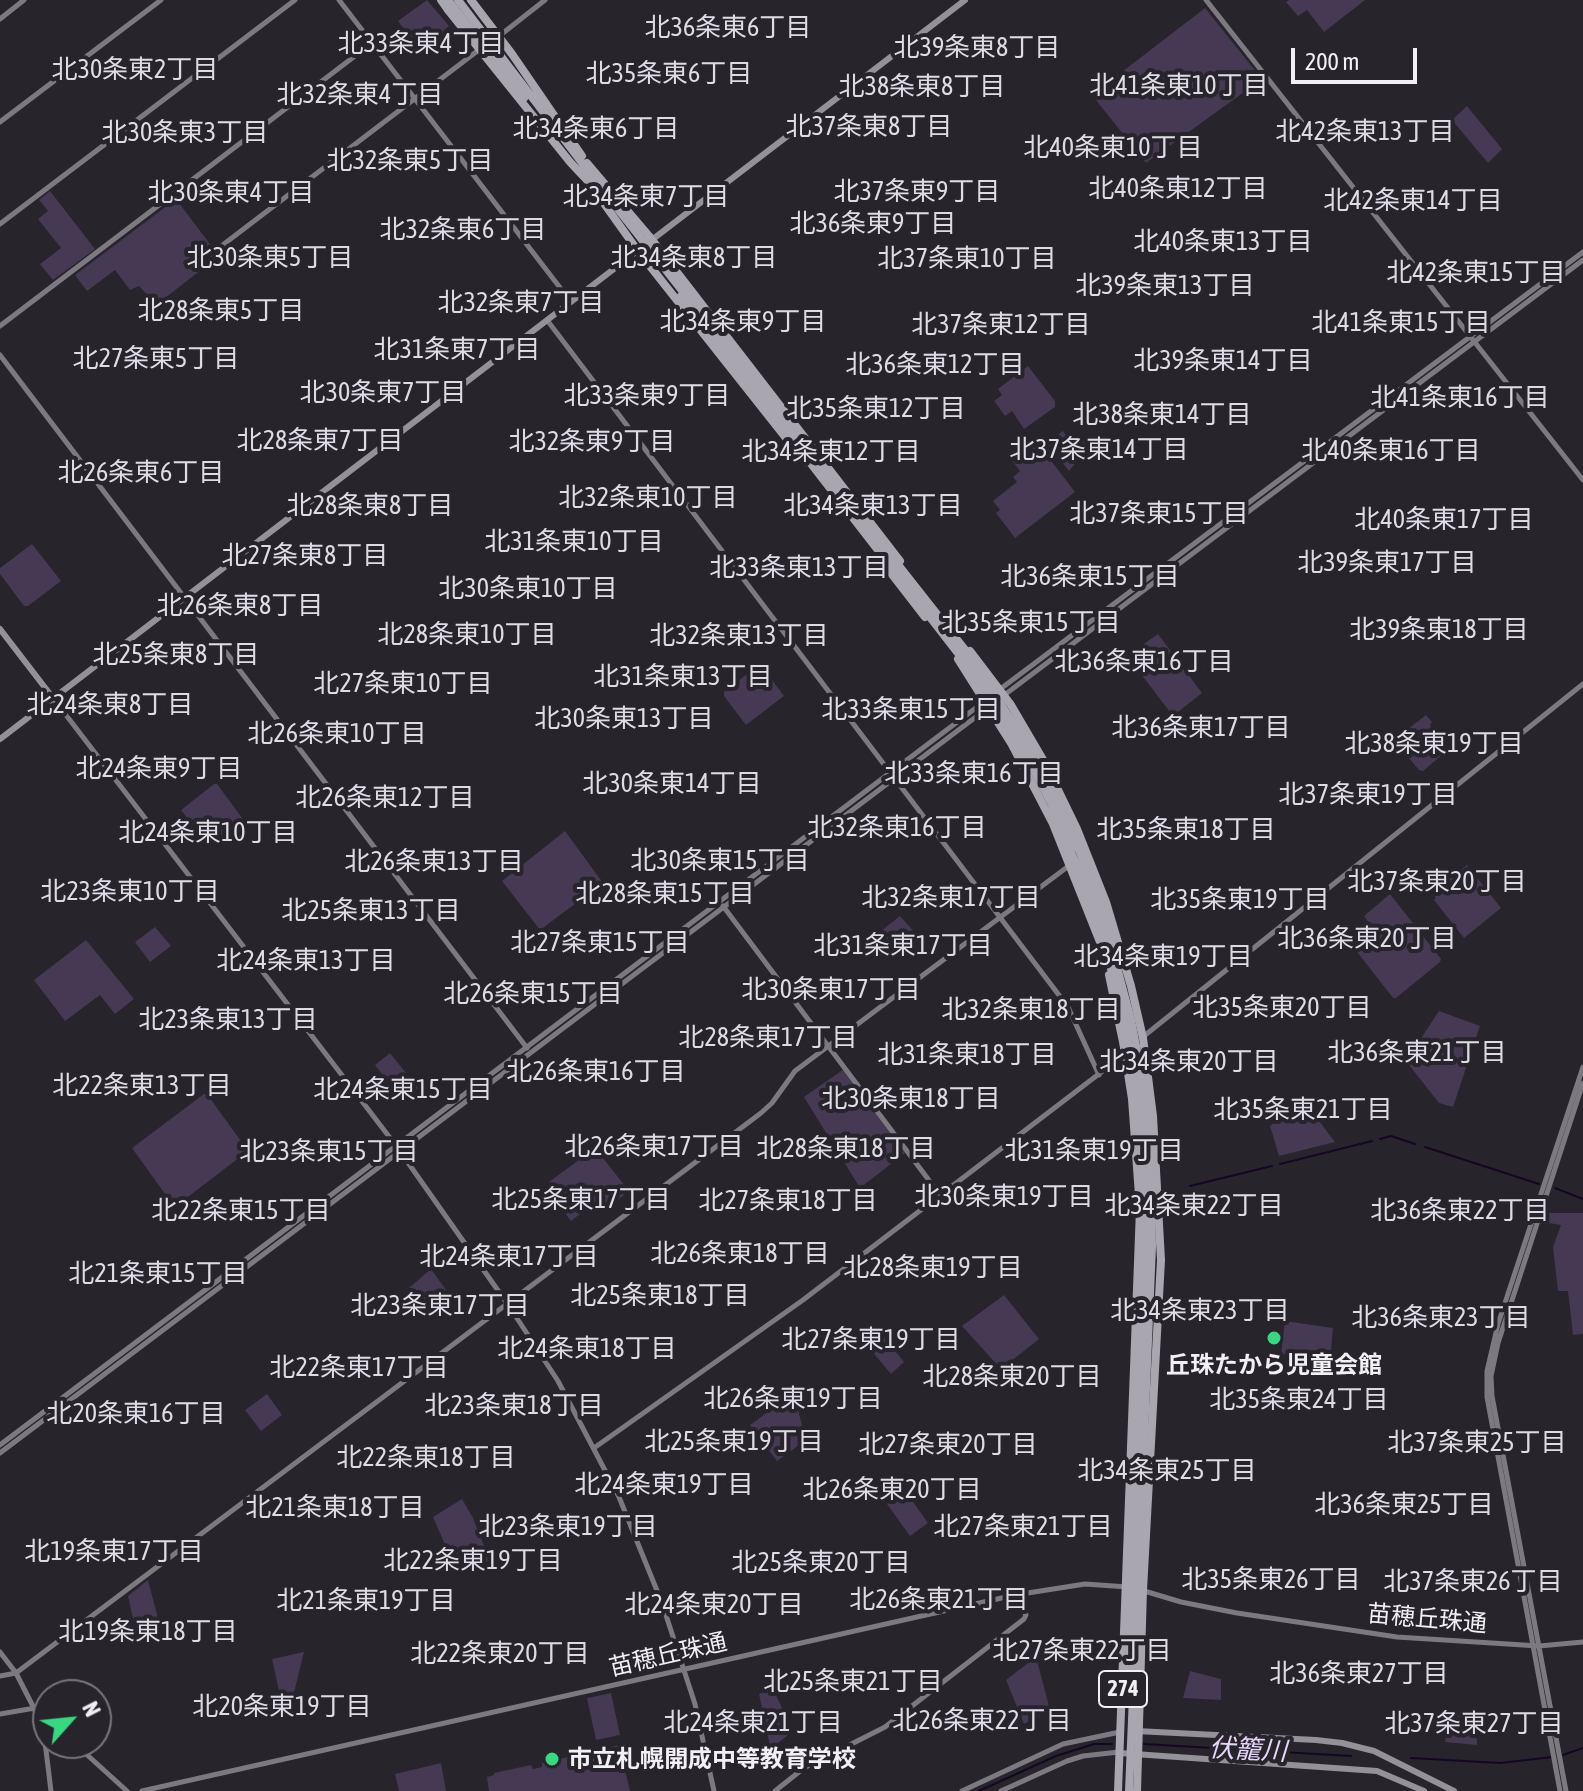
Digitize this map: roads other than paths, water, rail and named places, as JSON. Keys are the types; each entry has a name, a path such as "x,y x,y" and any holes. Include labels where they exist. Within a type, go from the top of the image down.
{"highway":[{"path":"441,0 453,2 800,438 983,675 1030,749 1056,800 1102,911 1119,967 1141,1072 1151,1192 1152,1246 1124,1791"},
{"path":"471,0 568,134 599,185"},
{"path":"453,2 978,679 1024,752 1051,803 1096,913 1116,982 1135,1073 1146,1205 1124,1791"},
{"name":"274","path":"453,2 493,41 568,141 652,240 1002,692 1045,763 1106,902 1143,1038 1153,1116 1161,1260 1143,1590 1138,1791"},
{"name":"274","path":"453,2 638,251 951,649 1030,778 1071,865 1098,936 1125,1054 1137,1141 1140,1209 1120,1732 1124,1791"}],"main road":[{"path":"0,739 965,0"},
{"path":"0,629 53,698"},
{"path":"1120,1732 1342,1743 1374,1751 1454,1791"},
{"path":"1120,1753 1377,1771 1424,1791"}],"street":[{"path":"0,19 24,0"},
{"path":"0,122 161,0"},
{"path":"0,224 295,0"},
{"path":"339,0 571,302"},
{"path":"220,247 545,0"},
{"path":"1206,0 1583,480"},
{"path":"0,326 372,43"},
{"path":"1473,340 1583,252"},
{"path":"0,1453 1002,692 1583,260"},
{"path":"547,320 1068,1007 1099,1075"},
{"path":"0,355 529,1051"},
{"path":"594,1448 727,1356 1099,1075 1583,684"},
{"path":"53,698 399,1150 508,1304 558,1381 594,1448 640,1546 686,1670 714,1791"},
{"path":"0,1676 16,1673 761,1113 795,1071 1071,865"},
{"path":"722,905 940,1195"},
{"path":"1536,1646 1487,1397 1487,1371 1498,1324 1583,1067"},
{"path":"1563,1791 1492,1396 1491,1376 1498,1343 1583,1083"},
{"path":"0,1445 399,1150"},
{"name":"苗穂丘珠通","path":"142,1791 1015,1595 1085,1584 1125,1586 1181,1602 1237,1613 1373,1634 1536,1646 1583,1642"},
{"path":"775,1791 804,1768 885,1727 1024,1619 1026,1615 1015,1595"},
{"path":"0,1652 32,1702"},
{"path":"0,1714 32,1709"},
{"path":"962,1791 1063,1744 1120,1732"},
{"path":"1001,1791 1067,1761 1083,1756 1120,1753"},
{"path":"48,1759 51,1791"},
{"path":"92,1759 127,1791"}],"waterway":[{"path":"1380,1139 1391,1136 1415,1144"},
{"path":"1280,1164 1372,1141"},
{"path":"1425,1147 1539,1184"},
{"path":"1190,1186 1272,1166"},
{"path":"1555,1188 1583,1199"},
{"name":"伏籠川","path":"979,1791 1056,1756 1094,1744 1112,1744"},
{"name":"伏籠川","path":"1144,1744 1351,1756"},
{"name":"伏籠川","path":"1563,1755 1583,1748"},
{"name":"伏籠川","path":"1411,1758 1500,1763 1553,1757"}],"place":[{"name":"丘珠たから児童会館","path":"1274,1338"},
{"name":"市立札幌開成中等教育学校","path":"552,1759"}],"district":[{"name":"北36条東6丁目","path":"728,28"},
{"name":"北33条東4丁目","path":"421,44"},
{"name":"北39条東8丁目","path":"977,48"},
{"name":"北30条東2丁目","path":"135,70"},
{"name":"北35条東6丁目","path":"669,74"},
{"name":"北41条東10丁目","path":"1179,86"},
{"name":"北38条東8丁目","path":"922,87"},
{"name":"北32条東4丁目","path":"360,95"},
{"name":"北37条東8丁目","path":"869,127"},
{"name":"北34条東6丁目","path":"596,129"},
{"name":"北42条東13丁目","path":"1365,132"},
{"name":"北30条東3丁目","path":"185,133"},
{"name":"北40条東10丁目","path":"1113,148"},
{"name":"北32条東5丁目","path":"410,161"},
{"name":"北40条東12丁目","path":"1178,189"},
{"name":"北37条東9丁目","path":"917,192"},
{"name":"北30条東4丁目","path":"231,193"},
{"name":"北34条東7丁目","path":"646,197"},
{"name":"北42条東14丁目","path":"1413,201"},
{"name":"北36条東9丁目","path":"873,224"},
{"name":"北32条東6丁目","path":"463,230"},
{"name":"北40条東13丁目","path":"1223,242"},
{"name":"北30条東5丁目","path":"270,258"},
{"name":"北34条東8丁目","path":"694,258"},
{"name":"北37条東10丁目","path":"967,259"},
{"name":"北42条東15丁目","path":"1476,273"},
{"name":"北39条東13丁目","path":"1165,286"},
{"name":"北32条東7丁目","path":"521,303"},
{"name":"北28条東5丁目","path":"221,311"},
{"name":"北34条東9丁目","path":"743,322"},
{"name":"北41条東15丁目","path":"1401,323"},
{"name":"北37条東12丁目","path":"1001,325"},
{"name":"北31条東7丁目","path":"457,350"},
{"name":"北27条東5丁目","path":"156,359"},
{"name":"北39条東14丁目","path":"1223,361"},
{"name":"北36条東12丁目","path":"935,365"},
{"name":"北30条東7丁目","path":"383,393"},
{"name":"北33条東9丁目","path":"647,396"},
{"name":"北41条東16丁目","path":"1460,398"},
{"name":"北35条東12丁目","path":"876,409"},
{"name":"北38条東14丁目","path":"1162,415"},
{"name":"北28条東7丁目","path":"320,441"},
{"name":"北32条東9丁目","path":"592,442"},
{"name":"北37条東14丁目","path":"1099,450"},
{"name":"北40条東16丁目","path":"1391,451"},
{"name":"北34条東12丁目","path":"831,452"},
{"name":"北26条東6丁目","path":"141,473"},
{"name":"北32条東10丁目","path":"648,498"},
{"name":"北28条東8丁目","path":"370,506"},
{"name":"北34条東13丁目","path":"873,506"},
{"name":"北37条東15丁目","path":"1159,514"},
{"name":"北40条東17丁目","path":"1444,520"},
{"name":"北31条東10丁目","path":"574,542"},
{"name":"北27条東8丁目","path":"305,556"},
{"name":"北39条東17丁目","path":"1387,563"},
{"name":"北33条東13丁目","path":"799,568"},
{"name":"北36条東15丁目","path":"1090,577"},
{"name":"北30条東10丁目","path":"528,589"},
{"name":"北26条東8丁目","path":"240,606"},
{"name":"北35条東15丁目","path":"1031,623"},
{"name":"北39条東18丁目","path":"1439,630"},
{"name":"北28条東10丁目","path":"467,635"},
{"name":"北32条東13丁目","path":"739,636"},
{"name":"北25条東8丁目","path":"176,655"},
{"name":"北36条東16丁目","path":"1144,662"},
{"name":"北31条東13丁目","path":"683,677"},
{"name":"北27条東10丁目","path":"403,684"},
{"name":"北24条東8丁目","path":"110,705"},
{"name":"北33条東15丁目","path":"911,710"},
{"name":"北30条東13丁目","path":"624,719"},
{"name":"北36条東17丁目","path":"1201,728"},
{"name":"北26条東10丁目","path":"337,734"},
{"name":"北38条東19丁目","path":"1434,744"},
{"name":"北24条東9丁目","path":"159,769"},
{"name":"北33条東16丁目","path":"974,774"},
{"name":"北30条東14丁目","path":"672,784"},
{"name":"北37条東19丁目","path":"1368,795"},
{"name":"北26条東12丁目","path":"385,798"},
{"name":"北32条東16丁目","path":"897,828"},
{"name":"北35条東18丁目","path":"1186,830"},
{"name":"北24条東10丁目","path":"208,833"},
{"name":"北30条東15丁目","path":"720,861"},
{"name":"北26条東13丁目","path":"434,862"},
{"name":"北37条東20丁目","path":"1437,882"},
{"name":"北23条東10丁目","path":"130,892"},
{"name":"北28条東15丁目","path":"665,894"},
{"name":"北32条東17丁目","path":"951,898"},
{"name":"北35条東19丁目","path":"1240,900"},
{"name":"北25条東13丁目","path":"371,911"},
{"name":"北36条東20丁目","path":"1367,939"},
{"name":"北27条東15丁目","path":"600,943"},
{"name":"北31条東17丁目","path":"903,946"},
{"name":"北34条東19丁目","path":"1163,957"},
{"name":"北24条東13丁目","path":"306,961"},
{"name":"北30条東17丁目","path":"831,990"},
{"name":"北26条東15丁目","path":"533,994"},
{"name":"北35条東20丁目","path":"1282,1008"},
{"name":"北32条東18丁目","path":"1031,1010"},
{"name":"北23条東13丁目","path":"228,1020"},
{"name":"北28条東17丁目","path":"768,1038"},
{"name":"北36条東21丁目","path":"1417,1053"},
{"name":"北31条東18丁目","path":"967,1055"},
{"name":"北34条東20丁目","path":"1189,1062"},
{"name":"北26条東16丁目","path":"596,1072"},
{"name":"北22条東13丁目","path":"142,1086"},
{"name":"北24条東15丁目","path":"403,1090"},
{"name":"北30条東18丁目","path":"911,1099"},
{"name":"北35条東21丁目","path":"1303,1110"},
{"name":"北26条東17丁目","path":"654,1147"},
{"name":"北28条東18丁目","path":"846,1149"},
{"name":"北31条東19丁目","path":"1094,1151"},
{"name":"北23条東15丁目","path":"329,1152"},
{"name":"北30条東19丁目","path":"1004,1197"},
{"name":"北25条東17丁目","path":"581,1200"},
{"name":"北27条東18丁目","path":"788,1201"},
{"name":"北34条東22丁目","path":"1194,1206"},
{"name":"北22条東15丁目","path":"241,1211"},
{"name":"北36条東22丁目","path":"1460,1211"},
{"name":"北26条東18丁目","path":"740,1254"},
{"name":"北24条東17丁目","path":"509,1257"},
{"name":"北28条東19丁目","path":"933,1268"},
{"name":"北21条東15丁目","path":"158,1274"},
{"name":"北25条東18丁目","path":"660,1296"},
{"name":"北23条東17丁目","path":"440,1306"},
{"name":"北34条東23丁目","path":"1200,1311"},
{"name":"北36条東23丁目","path":"1441,1318"},
{"name":"北27条東19丁目","path":"871,1340"},
{"name":"北24条東18丁目","path":"587,1349"},
{"name":"北22条東17丁目","path":"359,1368"},
{"name":"北28条東20丁目","path":"1012,1377"},
{"name":"北26条東19丁目","path":"793,1399"},
{"name":"北35条東24丁目","path":"1299,1400"},
{"name":"北23条東18丁目","path":"514,1406"},
{"name":"北20条東16丁目","path":"136,1414"},
{"name":"北25条東19丁目","path":"734,1442"},
{"name":"北37条東25丁目","path":"1477,1443"},
{"name":"北27条東20丁目","path":"948,1445"},
{"name":"北22条東18丁目","path":"426,1458"},
{"name":"北34条東25丁目","path":"1167,1471"},
{"name":"北24条東19丁目","path":"664,1485"},
{"name":"北26条東20丁目","path":"892,1490"},
{"name":"北36条東25丁目","path":"1404,1505"},
{"name":"北21条東18丁目","path":"335,1508"},
{"name":"北23条東19丁目","path":"568,1527"},
{"name":"北27条東21丁目","path":"1023,1527"},
{"name":"北19条東17丁目","path":"114,1552"},
{"name":"北22条東19丁目","path":"473,1561"},
{"name":"北25条東20丁目","path":"821,1563"},
{"name":"北35条東26丁目","path":"1271,1580"},
{"name":"北37条東26丁目","path":"1473,1582"},
{"name":"北26条東21丁目","path":"939,1600"},
{"name":"北21条東19丁目","path":"366,1601"},
{"name":"北24条東20丁目","path":"714,1605"},
{"name":"北19条東18丁目","path":"148,1632"},
{"name":"北27条東22丁目","path":"1082,1651"},
{"name":"北22条東20丁目","path":"500,1654"},
{"name":"北36条東27丁目","path":"1359,1674"},
{"name":"北25条東21丁目","path":"853,1682"},
{"name":"北20条東19丁目","path":"282,1707"},
{"name":"北26条東22丁目","path":"982,1721"},
{"name":"北24条東21丁目","path":"753,1723"},
{"name":"北37条東27丁目","path":"1474,1724"}]}
